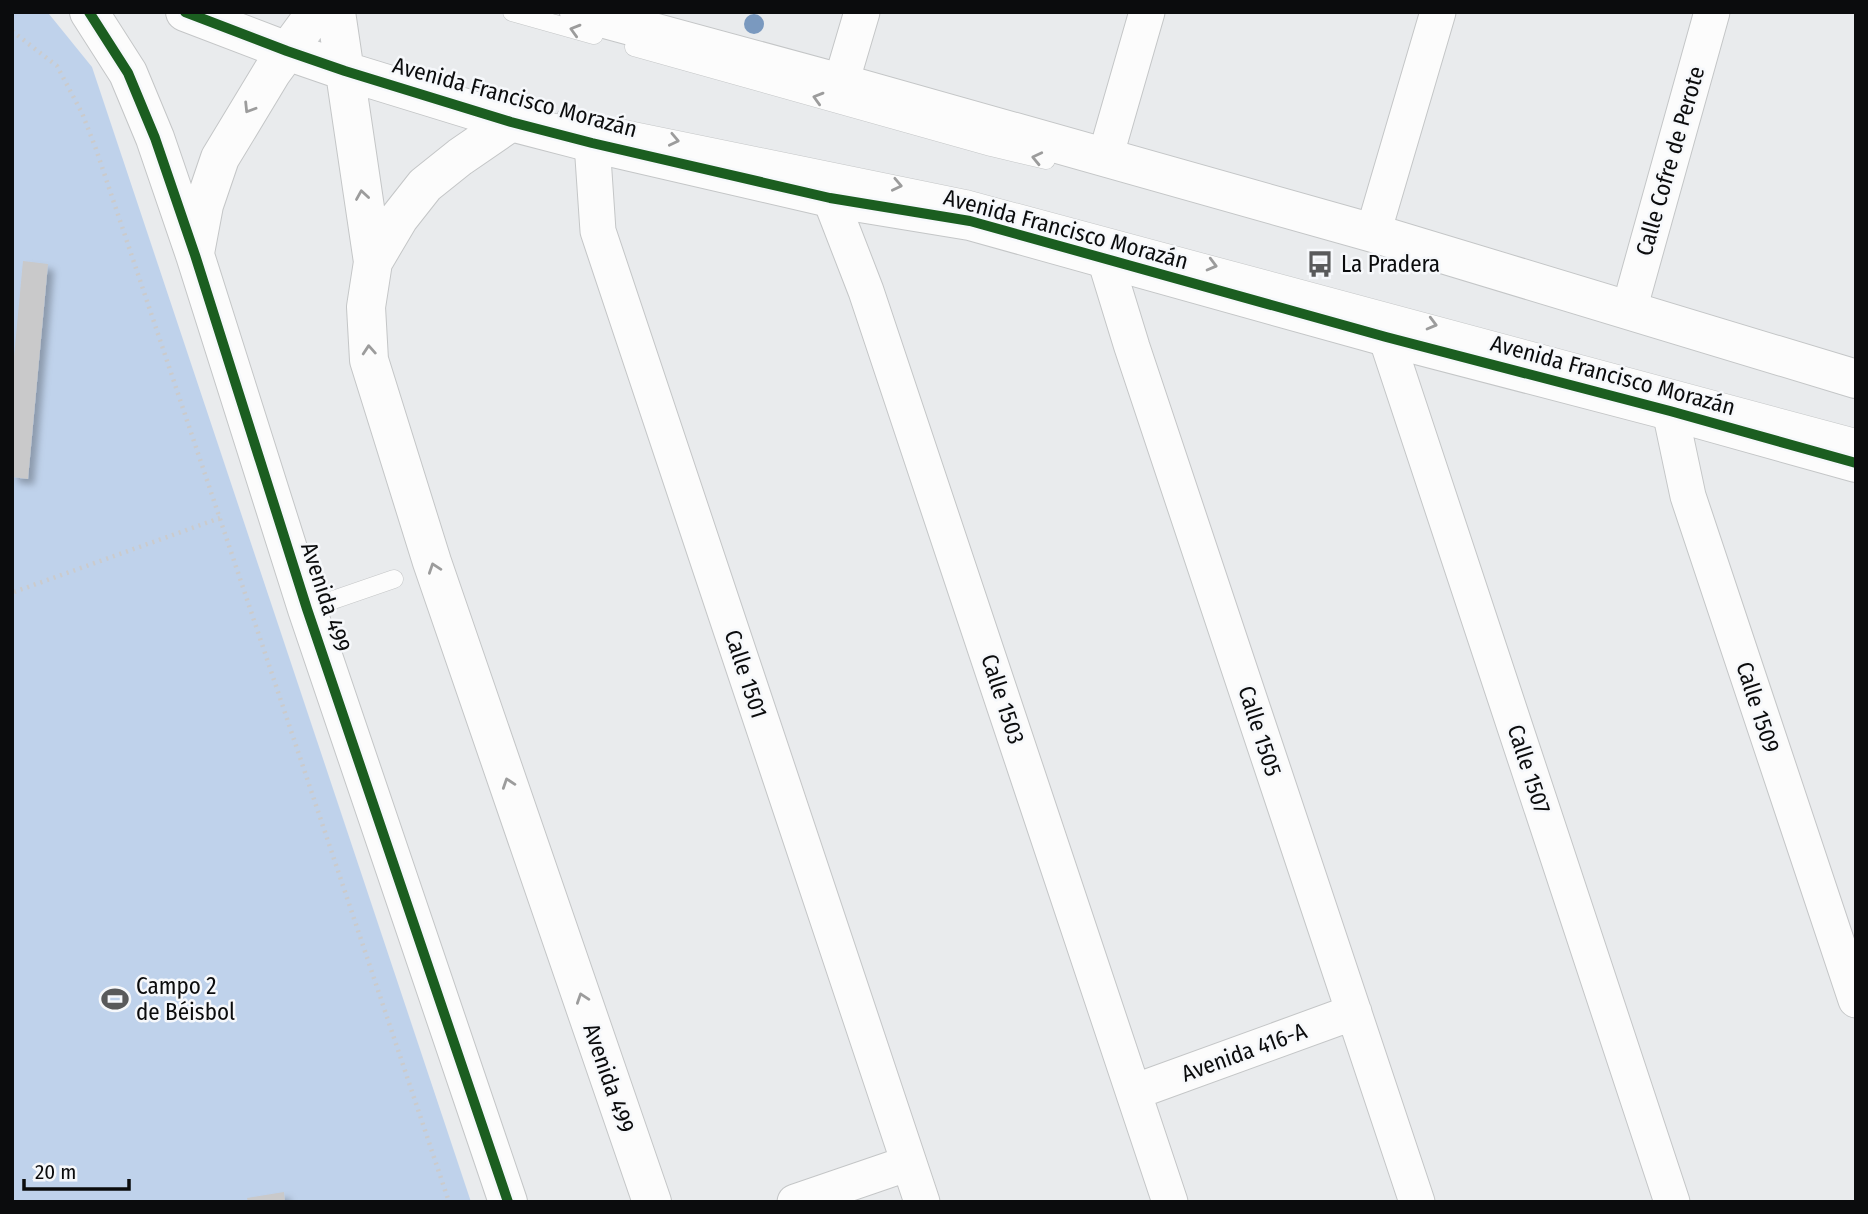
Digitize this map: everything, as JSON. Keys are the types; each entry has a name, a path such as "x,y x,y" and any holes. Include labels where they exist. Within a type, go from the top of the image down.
{"street":[{"name":"Avenida 499","path":"89,12 128,73 155,138 195,255 307,609 508,1202"},
{"name":"Avenida Francisco Morazán","path":"185,12 345,71 511,122 831,198 970,221 1386,337 1856,463"},
{"path":"195,255 204,205 220,158 287,51 316,12"},
{"path":"336,12 373,262"},
{"path":"579,12 1373,233 1856,379"},
{"path":"841,83 862,12"},
{"path":"1105,158 1147,12"},
{"path":"1373,233 1438,12"},
{"name":"Calle Cofre de Perote","path":"1629,310 1712,12"},
{"name":"Avenida 499","path":"511,122 425,185 399,218 373,262 366,307 369,360 432,562 652,1202"},
{"name":"Calle 1501","path":"592,143 598,231 922,1202"},
{"name":"Calle 1503","path":"831,198 866,291 1170,1202"},
{"name":"Calle 1505","path":"1105,259 1417,1202"},
{"name":"Calle 1507","path":"1386,337 1672,1202"},
{"name":"Calle 1509","path":"1670,411 1688,496 1856,1000"},
{"name":"Avenida 416-A","path":"1134,1092 1354,1012"},
{"path":"796,1202 909,1163"}],"lane":[{"path":"512,12 991,147 1170,188 1856,394"},
{"path":"511,122 553,115 966,199 1856,438"},
{"path":"307,609 394,579"}],"path":[{"path":"12,31 57,66 82,113 96,149 449,1202"},
{"path":"14,592 220,518"}],"shaded area":[{"path":"12,12 49,14 92,67 471,1202 12,1202"}],"building":[{"path":"23,261 48,264 28,479 12,477 12,378"},
{"path":"284,1192 285,1202 248,1202 247,1198"}],"cycle path":[{"path":"89,12 128,73 155,138 195,255 307,609 508,1202"},
{"path":"185,12 345,71 511,122 830,198 970,221 1386,337 1856,463"}],"place":[{"name":"La Pradera","path":"1320,264"},
{"name":"Campo 2 de Béisbol","path":"115,999"}]}
